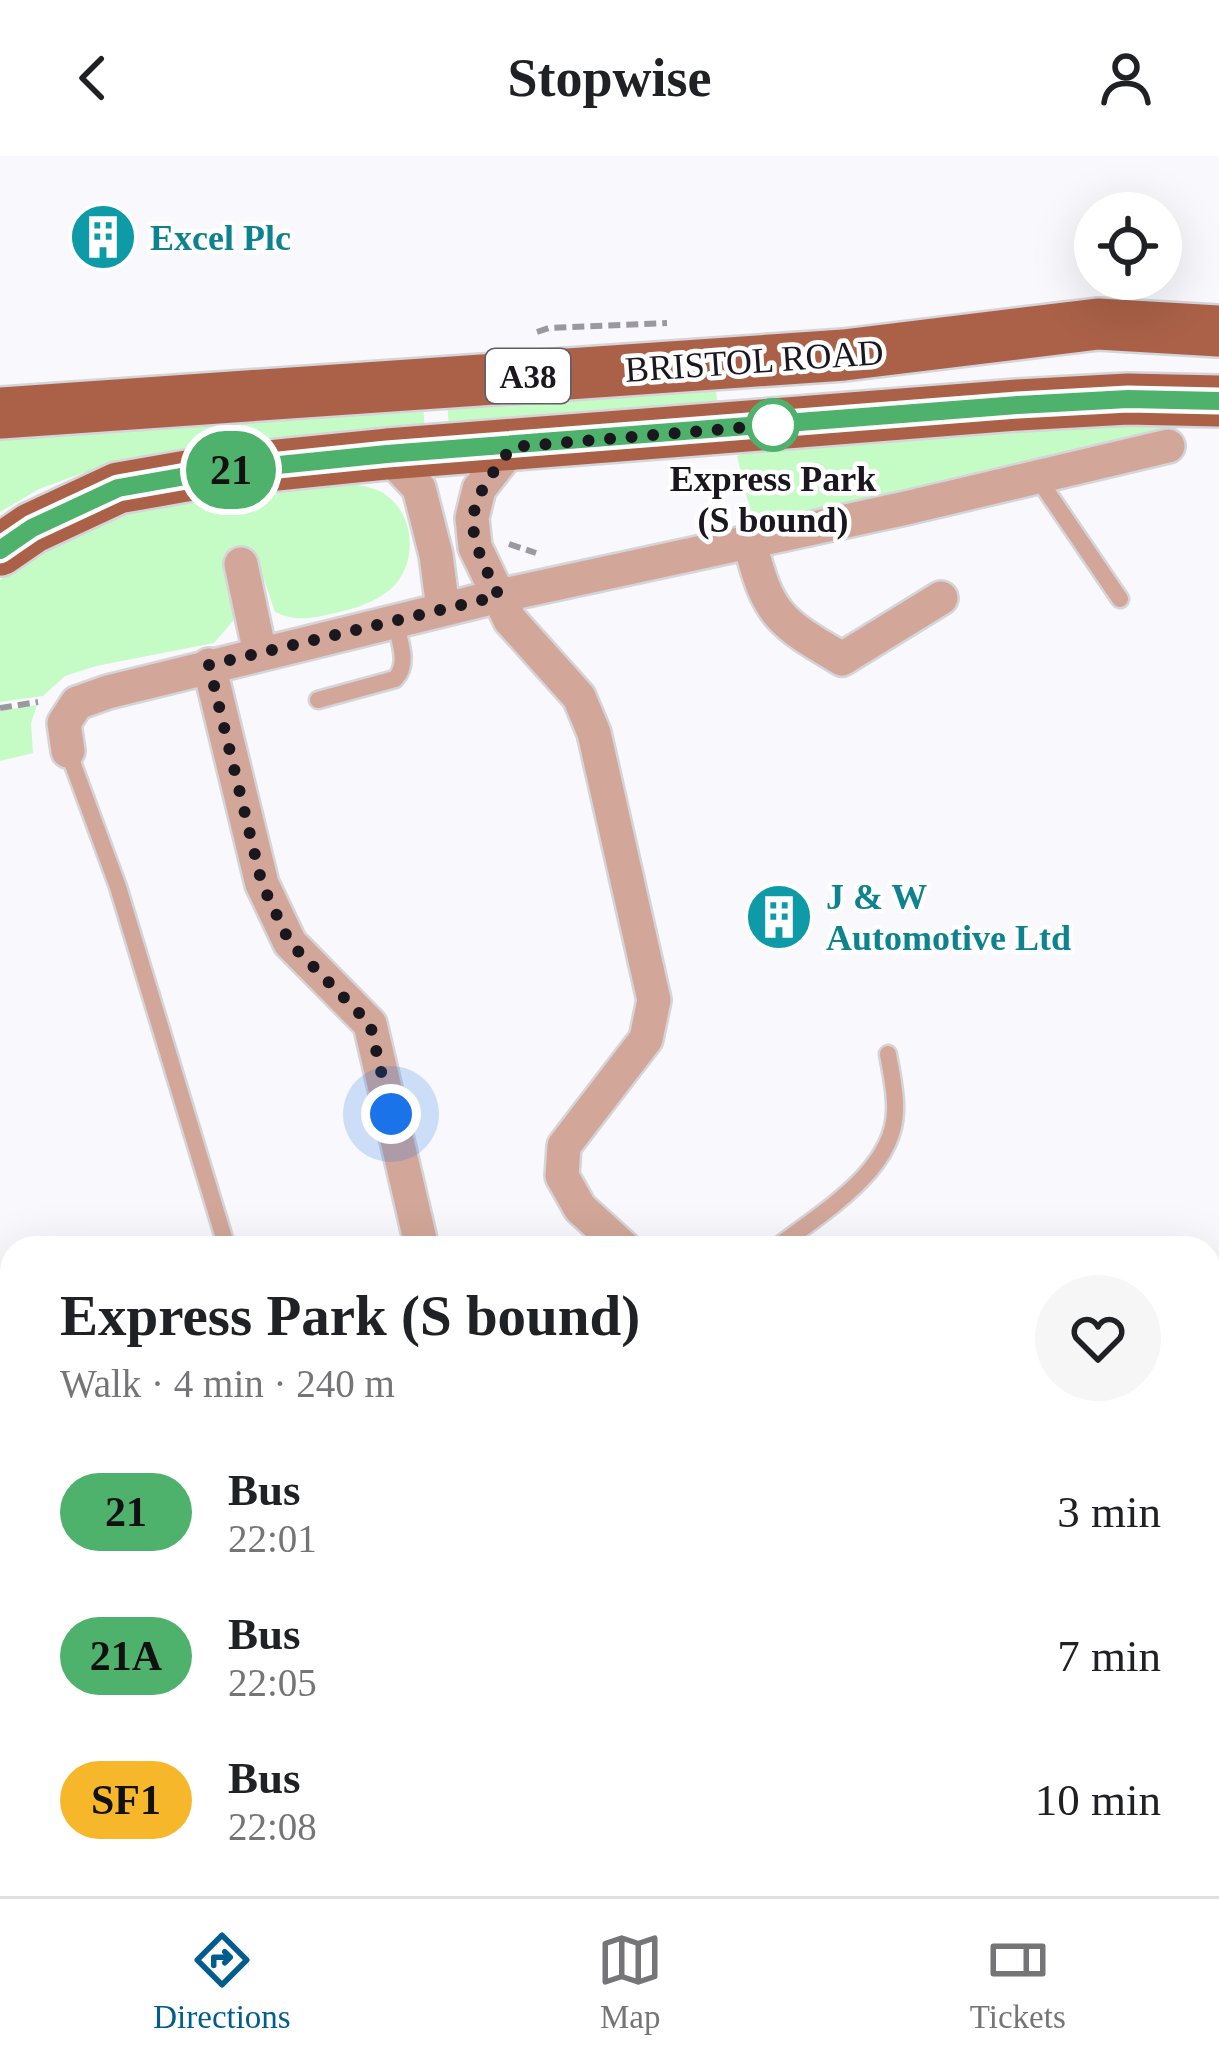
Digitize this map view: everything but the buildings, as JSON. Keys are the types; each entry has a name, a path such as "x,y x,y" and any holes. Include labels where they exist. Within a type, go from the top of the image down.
{"main road":[{"name":"BRISTOL ROAD","path":"0,412 844,355 1097,324 1219,331"},
{"name":"BRISTOL ROAD","path":"0,550 32,528 118,488 209,472 1018,405 1128,399 1219,401"}],"street":[{"path":"68,751 64,722 77,703 209,665 1168,446"},
{"path":"512,447 479,489 472,518 475,547 510,620 579,697 594,734 654,1000 646,1039 564,1146 562,1177 580,1208 611,1236"},
{"path":"387,454 419,488 436,555 443,609"},
{"path":"750,543 762,590 785,626 842,658 941,598"},
{"path":"241,564 260,653"},
{"path":"209,665 262,884 290,943 370,1024 419,1236"}],"lane":[{"path":"1036,477 1120,599"},
{"path":"318,700 401,673 404,664 394,621"},
{"path":"68,751 118,887 223,1236"},
{"path":"791,1236 850,1189 887,1148 896,1112 888,1054"}],"path":[{"path":"496,534 514,548 554,556"}],"green space":[{"path":"715,382 718,408 449,428 447,401"},
{"path":"423,403 425,432 105,465 39,489 0,512 0,436"},
{"path":"1219,419 754,526 737,456 789,439"},
{"path":"350,483 386,495 397,505 409,531 403,573 378,598 316,617 282,615 275,612 255,553 231,556 224,562 235,610 233,621 214,643 96,666 65,676 43,696 0,702 0,580 67,530 92,517 153,499"},
{"path":"37,705 31,723 33,753 0,761 0,711"}],"bus line":[{"name":"21","path":"0,550 32,528 118,488 209,472 1018,405 1128,399 1219,401"}],"place":[{"name":"Excel Plc","path":"103,237"},
{"name":"Express Park (S bound)","path":"773,425"},
{"name":"J & W Automotive Ltd","path":"779,917"}],"route":[{"path":"391,1114 370,1024 290,943 262,884 209,665 499,596 475,547 472,518 479,489 512,447 773,425"}]}
